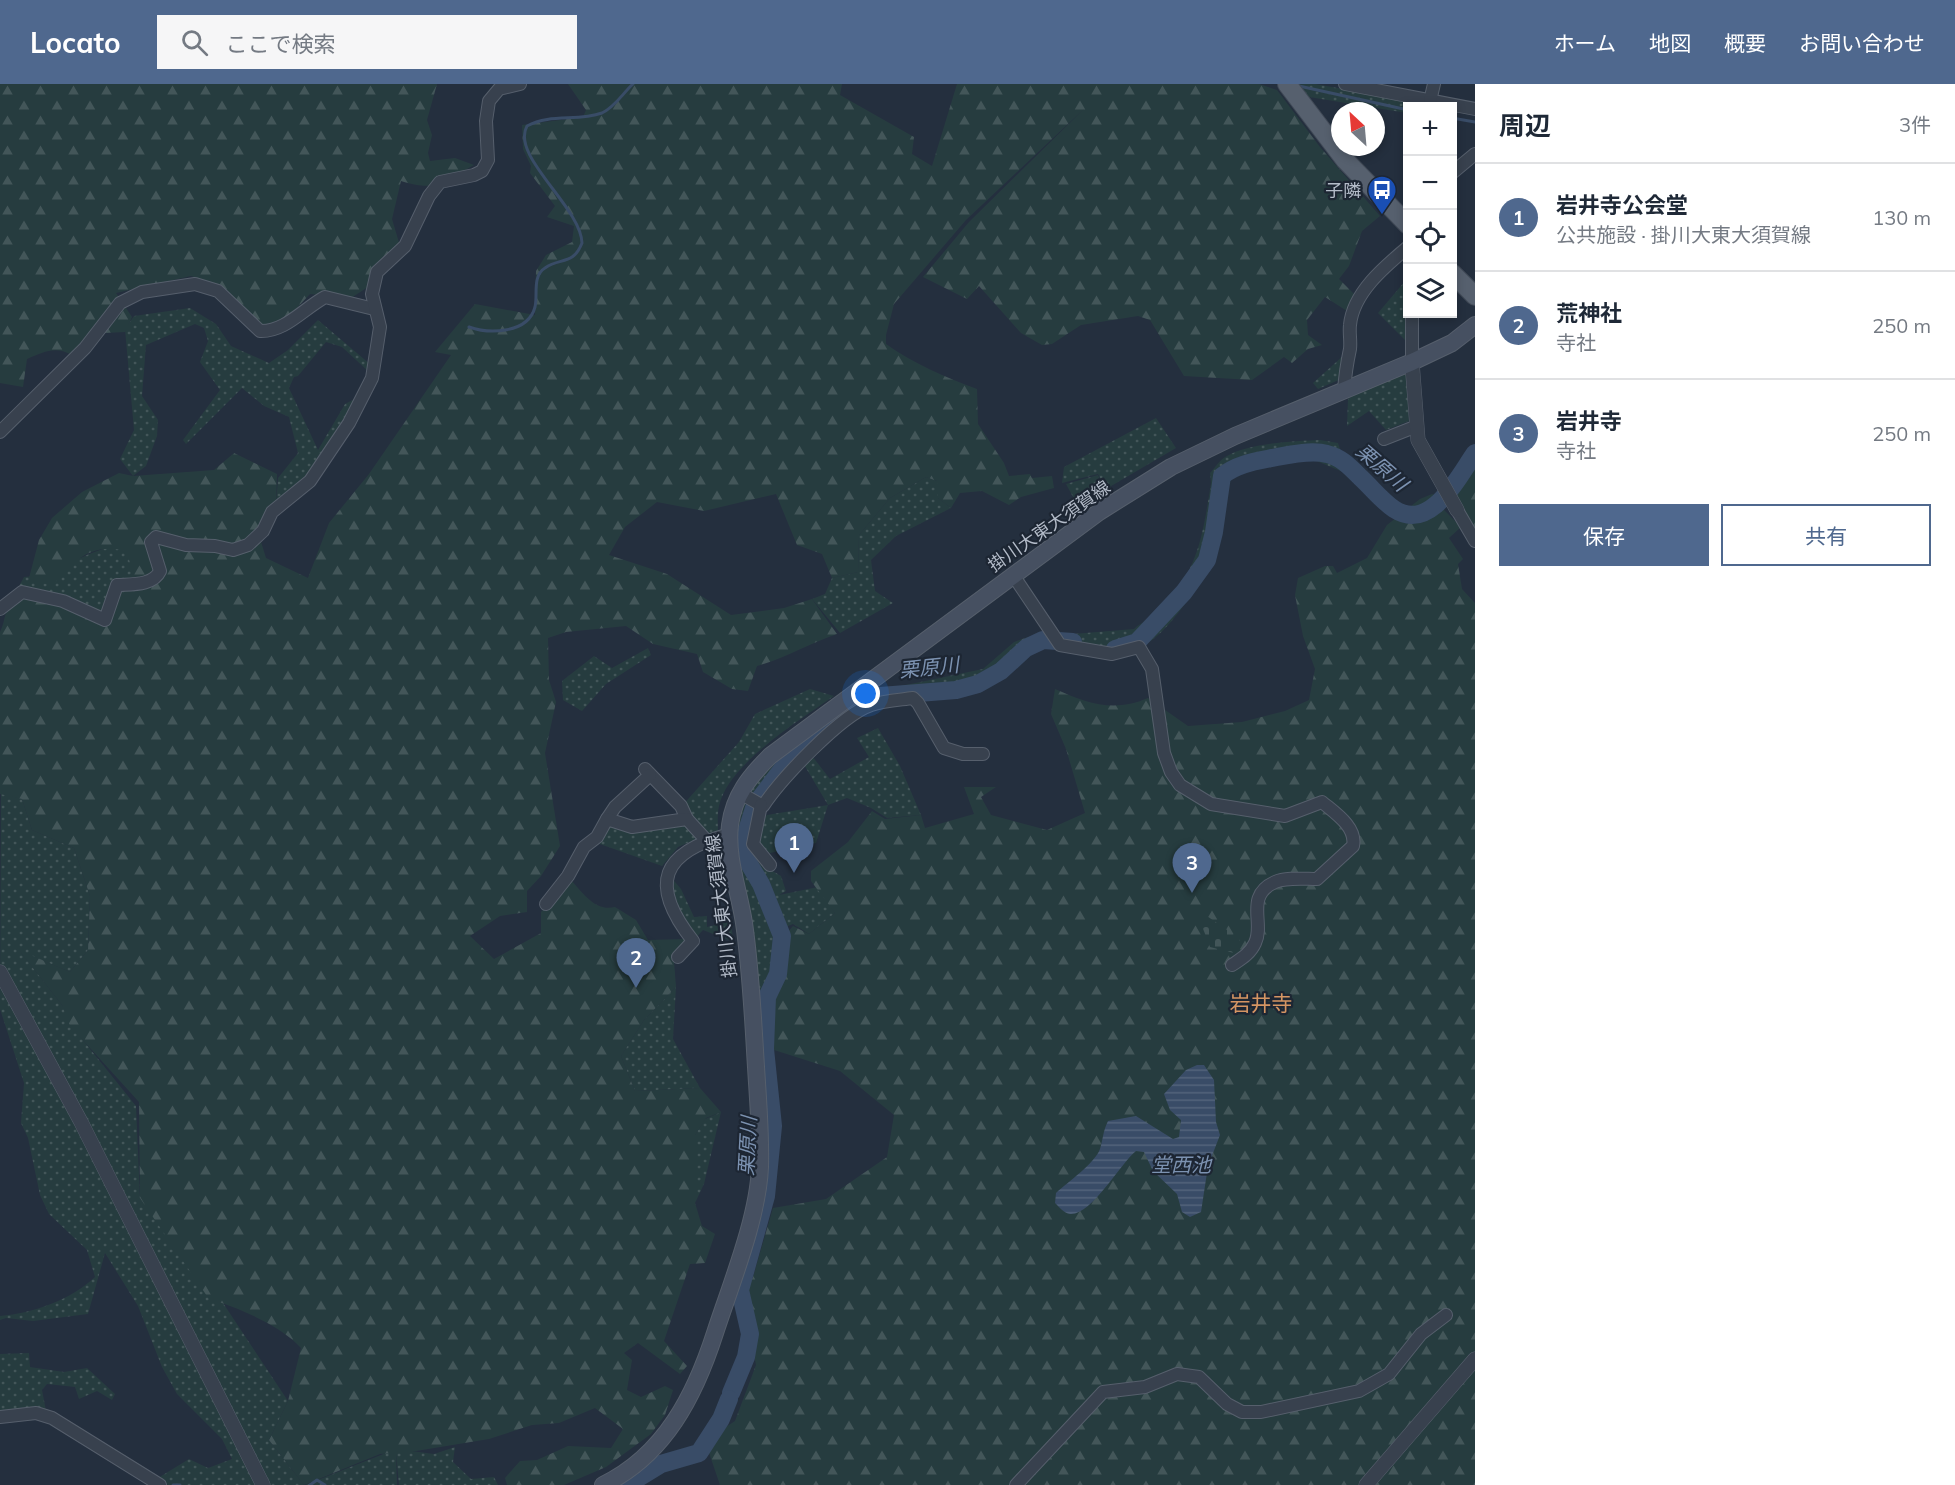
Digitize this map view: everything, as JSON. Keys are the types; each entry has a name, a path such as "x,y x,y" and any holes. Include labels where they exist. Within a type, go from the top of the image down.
{"main road":[{"path":"1287,84 1345,160 1403,214"},
{"path":"1457,278 1475,296"},
{"name":"掛川大東大須賀線","path":"603,1485 645,1457 668,1433 682,1412 705,1365 754,1204 760,1168 753,1013 744,922 732,864 730,834 733,810 754,801 747,779 770,756 867,697 1013,575 1099,512 1171,467 1235,436 1452,344 1475,325"}],"street":[{"path":"0,609 22,592 63,601 105,620 117,585 149,582 158,576 160,571 151,542 156,537 186,545 215,546 233,550 248,545 263,531 273,512 310,482 349,423 372,378 380,327 372,294 377,272 405,246 429,196 440,182 474,175 482,171 488,160 486,121 489,101 499,89 520,84"},
{"path":"1345,84 1475,109"},
{"path":"1430,101 1434,84"},
{"path":"1457,169 1475,154"},
{"path":"1344,391 1346,362 1350,347 1350,325 1354,310 1369,286 1403,254"},
{"path":"0,432 84,348 120,303 142,292 195,284 218,291 260,331 281,329 305,308 324,297 374,309"},
{"path":"1412,318 1412,362 1421,447 1475,541"},
{"path":"1384,439 1417,426"},
{"path":"1013,575 1053,630 1060,644 1112,654 1139,647 1152,669 1164,753 1171,772 1180,785 1211,804 1285,816 1322,802 1351,830 1355,839 1353,846 1317,879 1277,880 1266,887 1256,910 1257,941 1249,954 1232,964"},
{"path":"770,865 753,844 754,801 846,720 867,697 913,698 944,748 963,754 983,754"},
{"path":"546,904 568,876 585,847 597,837 615,807 647,772 681,806 687,819 706,841"},
{"path":"607,819 632,827 687,819"},
{"path":"678,957 693,941 675,918 667,895 667,876 677,859 686,850 730,834"},
{"path":"0,972 87,1132 263,1485"},
{"path":"1016,1485 1103,1392 1145,1387 1178,1374 1199,1377 1227,1404 1242,1412 1251,1412 1359,1391 1389,1374 1421,1334 1446,1315"},
{"path":"1366,1485 1475,1359"},
{"path":"0,1417 36,1413 52,1418 158,1484"}],"green space":[{"path":"0,84 437,84 427,120 432,135 428,153 430,161 455,158 474,165 447,181 432,186 401,181 392,219 400,246 379,262 368,287 351,298 310,294 280,326 266,327 252,319 221,285 191,276 116,293 132,317 125,332 104,333 73,356 55,350 27,359 23,387 0,383"},
{"path":"568,84 842,84 840,95 914,137 912,154 932,166 957,84 1259,84 1277,90 1320,147 1380,216 1362,231 1349,266 1339,279 1357,297 1347,311 1325,297 1307,320 1308,335 1322,345 1308,349 1292,363 1284,357 1252,380 1184,376 1150,320 1138,316 1081,325 1052,344 1042,345 1021,333 979,286 967,299 923,277 969,222 1086,107 966,220 894,304 886,335 886,344 908,358 977,389 978,424 1004,463 1009,476 1030,474 1032,478 1052,476 1054,488 1021,497 1009,505 982,491 960,493 951,508 938,498 937,481 926,477 890,498 859,535 858,572 832,578 822,554 797,545 776,494 704,511 657,502 625,527 609,555 667,574 731,615 784,608 812,599 837,634 757,666 748,691 732,689 703,672 697,654 653,644 626,626 566,632 548,638 549,680 556,702 545,753 560,846 541,876 527,891 527,912 500,916 470,936 494,959 541,933 541,912 570,879 595,904 601,907 615,907 636,920 648,940 688,939 674,961 676,987 644,1020 621,1056 635,1091 700,1088 721,1112 706,1118 695,1135 695,1203 702,1226 715,1234 705,1263 690,1264 664,1341 687,1366 680,1374 638,1343 624,1353 632,1360 627,1390 641,1397 665,1386 673,1390 665,1415 651,1434 606,1467 564,1485 507,1485 505,1478 520,1461 537,1460 568,1446 611,1448 623,1429 595,1408 559,1423 532,1425 489,1439 416,1451 380,1454 304,1485 269,1440 288,1401 301,1348 283,1332 258,1318 209,1299 140,1198 139,1102 70,1026 62,1005 19,950 70,972 88,950 90,896 74,848 32,830 22,799 0,794 0,632 7,611 21,604 22,594 102,618 120,594 134,592 137,583 126,551 113,549 102,549 84,556 52,586 29,578 39,540 52,518 82,492 119,473 133,476 214,470 234,453 277,474 276,505 266,511 257,529 266,558 308,578 329,523 369,474 451,355 435,352 475,304 535,315 536,271 546,255 572,242 574,226 547,217 555,206 530,173 531,166 523,149 522,125 583,117 586,110"},
{"path":"1296,84 1315,84 1416,102 1403,102 1403,112 1385,109 1385,102 1340,102 1303,96"},
{"path":"1403,284 1403,318 1407,318 1407,342 1378,313"},
{"path":"190,308 216,324 231,346 269,363 288,350 318,320 371,365 369,372 342,347 326,342 298,376 294,377 289,388 318,450 345,404 362,395 314,468 276,505 278,478 298,453 289,417 264,406 242,388 186,444 183,440 220,390 200,362 208,341 204,328 195,324 146,345 142,396 158,420 157,436 146,466 133,476 120,459 134,430 125,329 134,316"},
{"path":"1344,355 1341,379 1318,389 1313,383"},
{"path":"1407,374 1409,421 1386,430 1369,411 1347,426 1348,399 1362,389"},
{"path":"1156,418 1176,448 1106,489 1098,474 1062,483 1064,467"},
{"path":"1320,440 1338,443 1348,474 1314,460 1301,459 1235,475 1223,498 1217,540 1207,568 1176,616 1152,640 1141,647 1121,653 1098,652 1064,643 1061,635 1134,629 1157,614 1171,598 1190,569 1196,554 1208,503 1210,473 1222,459 1260,445"},
{"path":"1475,461 1475,538 1452,496"},
{"path":"1098,475 1104,489 1084,508 1078,506 1066,484"},
{"path":"926,477 940,482 938,498 951,508 896,536 871,560 875,591 893,603 840,633 812,599 825,594 832,578 858,572 859,535 890,498"},
{"path":"1432,494 1436,495 1442,508 1461,527 1449,538 1463,559 1458,564 1462,589 1475,603 1475,1485 720,1485 705,1441 735,1421 756,1365 743,1295 753,1277 773,1208 826,1199 887,1157 894,1115 840,1071 771,1049 771,1004 787,933 793,926 809,934 835,913 811,881 811,871 848,842 872,811 885,819 921,815 925,828 974,814 964,787 996,787 981,797 991,815 1047,830 1085,813 1066,749 1051,714 1055,689 1100,704 1123,705 1148,698 1188,726 1242,722 1285,711 1309,700 1315,669 1303,636 1295,595 1298,578 1325,566 1333,566 1337,573 1367,558 1387,525 1420,499"},
{"path":"110,547 128,550 140,580 138,589 103,627 12,606 10,603 24,577 46,572"},
{"path":"1051,636 1054,644 1031,651 1003,676 972,691 877,704 805,758 759,820 767,815 828,805 816,843 770,853 762,850 766,867 781,876 786,891 779,895 818,887 835,913 809,934 793,924 788,926 786,932 778,908 784,936 783,952 778,944 760,1006 736,848 736,825 749,788 778,760 848,708 877,691 983,669 1014,642 1028,637"},
{"path":"648,648 651,655 606,684 582,711 563,700 562,681 594,656 612,668"},
{"path":"810,689 834,696 767,744 736,774 725,790 719,806 718,834 706,835 681,807 739,742 755,714"},
{"path":"878,728 900,766 921,815 887,818 847,798 828,805 803,763 812,756 830,779 869,757 857,738"},
{"path":"1,793 22,799 32,830 74,848 90,896 88,950 70,972 20,951 62,1005 78,1034 136,1106 140,1198 223,1303 288,1401 269,1440 304,1485 168,1485 158,1478 189,1459 208,1468 232,1459 222,1439 177,1394 162,1367 138,1306 105,1253 88,1314 33,1321 6,1318 0,1320 0,1316 26,1312 63,1299 95,1277 87,1250 49,1214 40,1195 28,1138 21,1123 24,1083 0,1009"},
{"path":"609,820 635,831 686,823 699,838 678,847 662,866 597,843"},
{"path":"670,876 681,889 694,917 707,916 707,927 730,921 734,942 703,930 693,941 678,923"},
{"path":"1204,914 1240,939 1234,953 1210,947 1202,926"},
{"path":"676,987 673,1039 700,1088 635,1091 621,1056 644,1020"},
{"path":"721,1112 704,1184 695,1203 695,1135 705,1119"},
{"path":"29,1353 30,1367 64,1372 87,1368 115,1394 112,1400 97,1391 79,1399 75,1387 47,1384 42,1390 46,1411 0,1414 0,1354"},
{"path":"455,1447 453,1462 471,1479 494,1477 498,1485 399,1485 396,1453 397,1485 305,1485 396,1449 434,1454"}],"water":[{"name":"堂西池","path":"1197,1065 1204,1065 1214,1080 1216,1122 1220,1135 1208,1166 1201,1212 1190,1217 1182,1212 1177,1194 1153,1171 1144,1152 1136,1151 1087,1207 1070,1214 1060,1208 1055,1203 1056,1193 1087,1166 1097,1154 1108,1121 1136,1116 1173,1139 1179,1137 1181,1120 1170,1110 1164,1094 1186,1070"}],"waterway":[{"path":"469,327 497,331 507,330 525,322 535,307 537,280 541,271 575,255 582,243 579,229 571,214 528,152 524,138 527,126 545,120 593,116 602,113 615,104 633,84"},
{"path":"1299,86 1403,109"},
{"path":"1457,119 1475,122"},
{"name":"栗原川","path":"1115,649 1137,642 1184,592 1207,560 1214,532 1222,476 1235,468 1248,463 1289,455 1309,452 1327,454 1345,463 1394,509 1407,514 1420,514 1431,508 1452,488 1475,453"},
{"name":"栗原川","path":"731,1393 746,1357 750,1334 740,1290 766,1196 773,1126 765,1049 767,997 778,974 782,936 761,884 745,857 744,840 755,805 783,768 848,708 868,697 956,690 978,684 1001,671 1026,648 1043,640 1073,642"},
{"name":"栗原川","path":"627,1485 661,1464 699,1453 721,1419 729,1399"},
{"path":"310,1485 317,1480 325,1485"},
{"path":"173,1485 180,1485"}],"place":[{"name":"子隣","path":"1382,216"},
{"name":"岩井寺公会堂","path":"794,873"},
{"name":"岩井寺","path":"1192,893"},
{"name":"荒神社","path":"636,988"}],"district":[{"name":"岩井寺","path":"1261,1003"}]}
